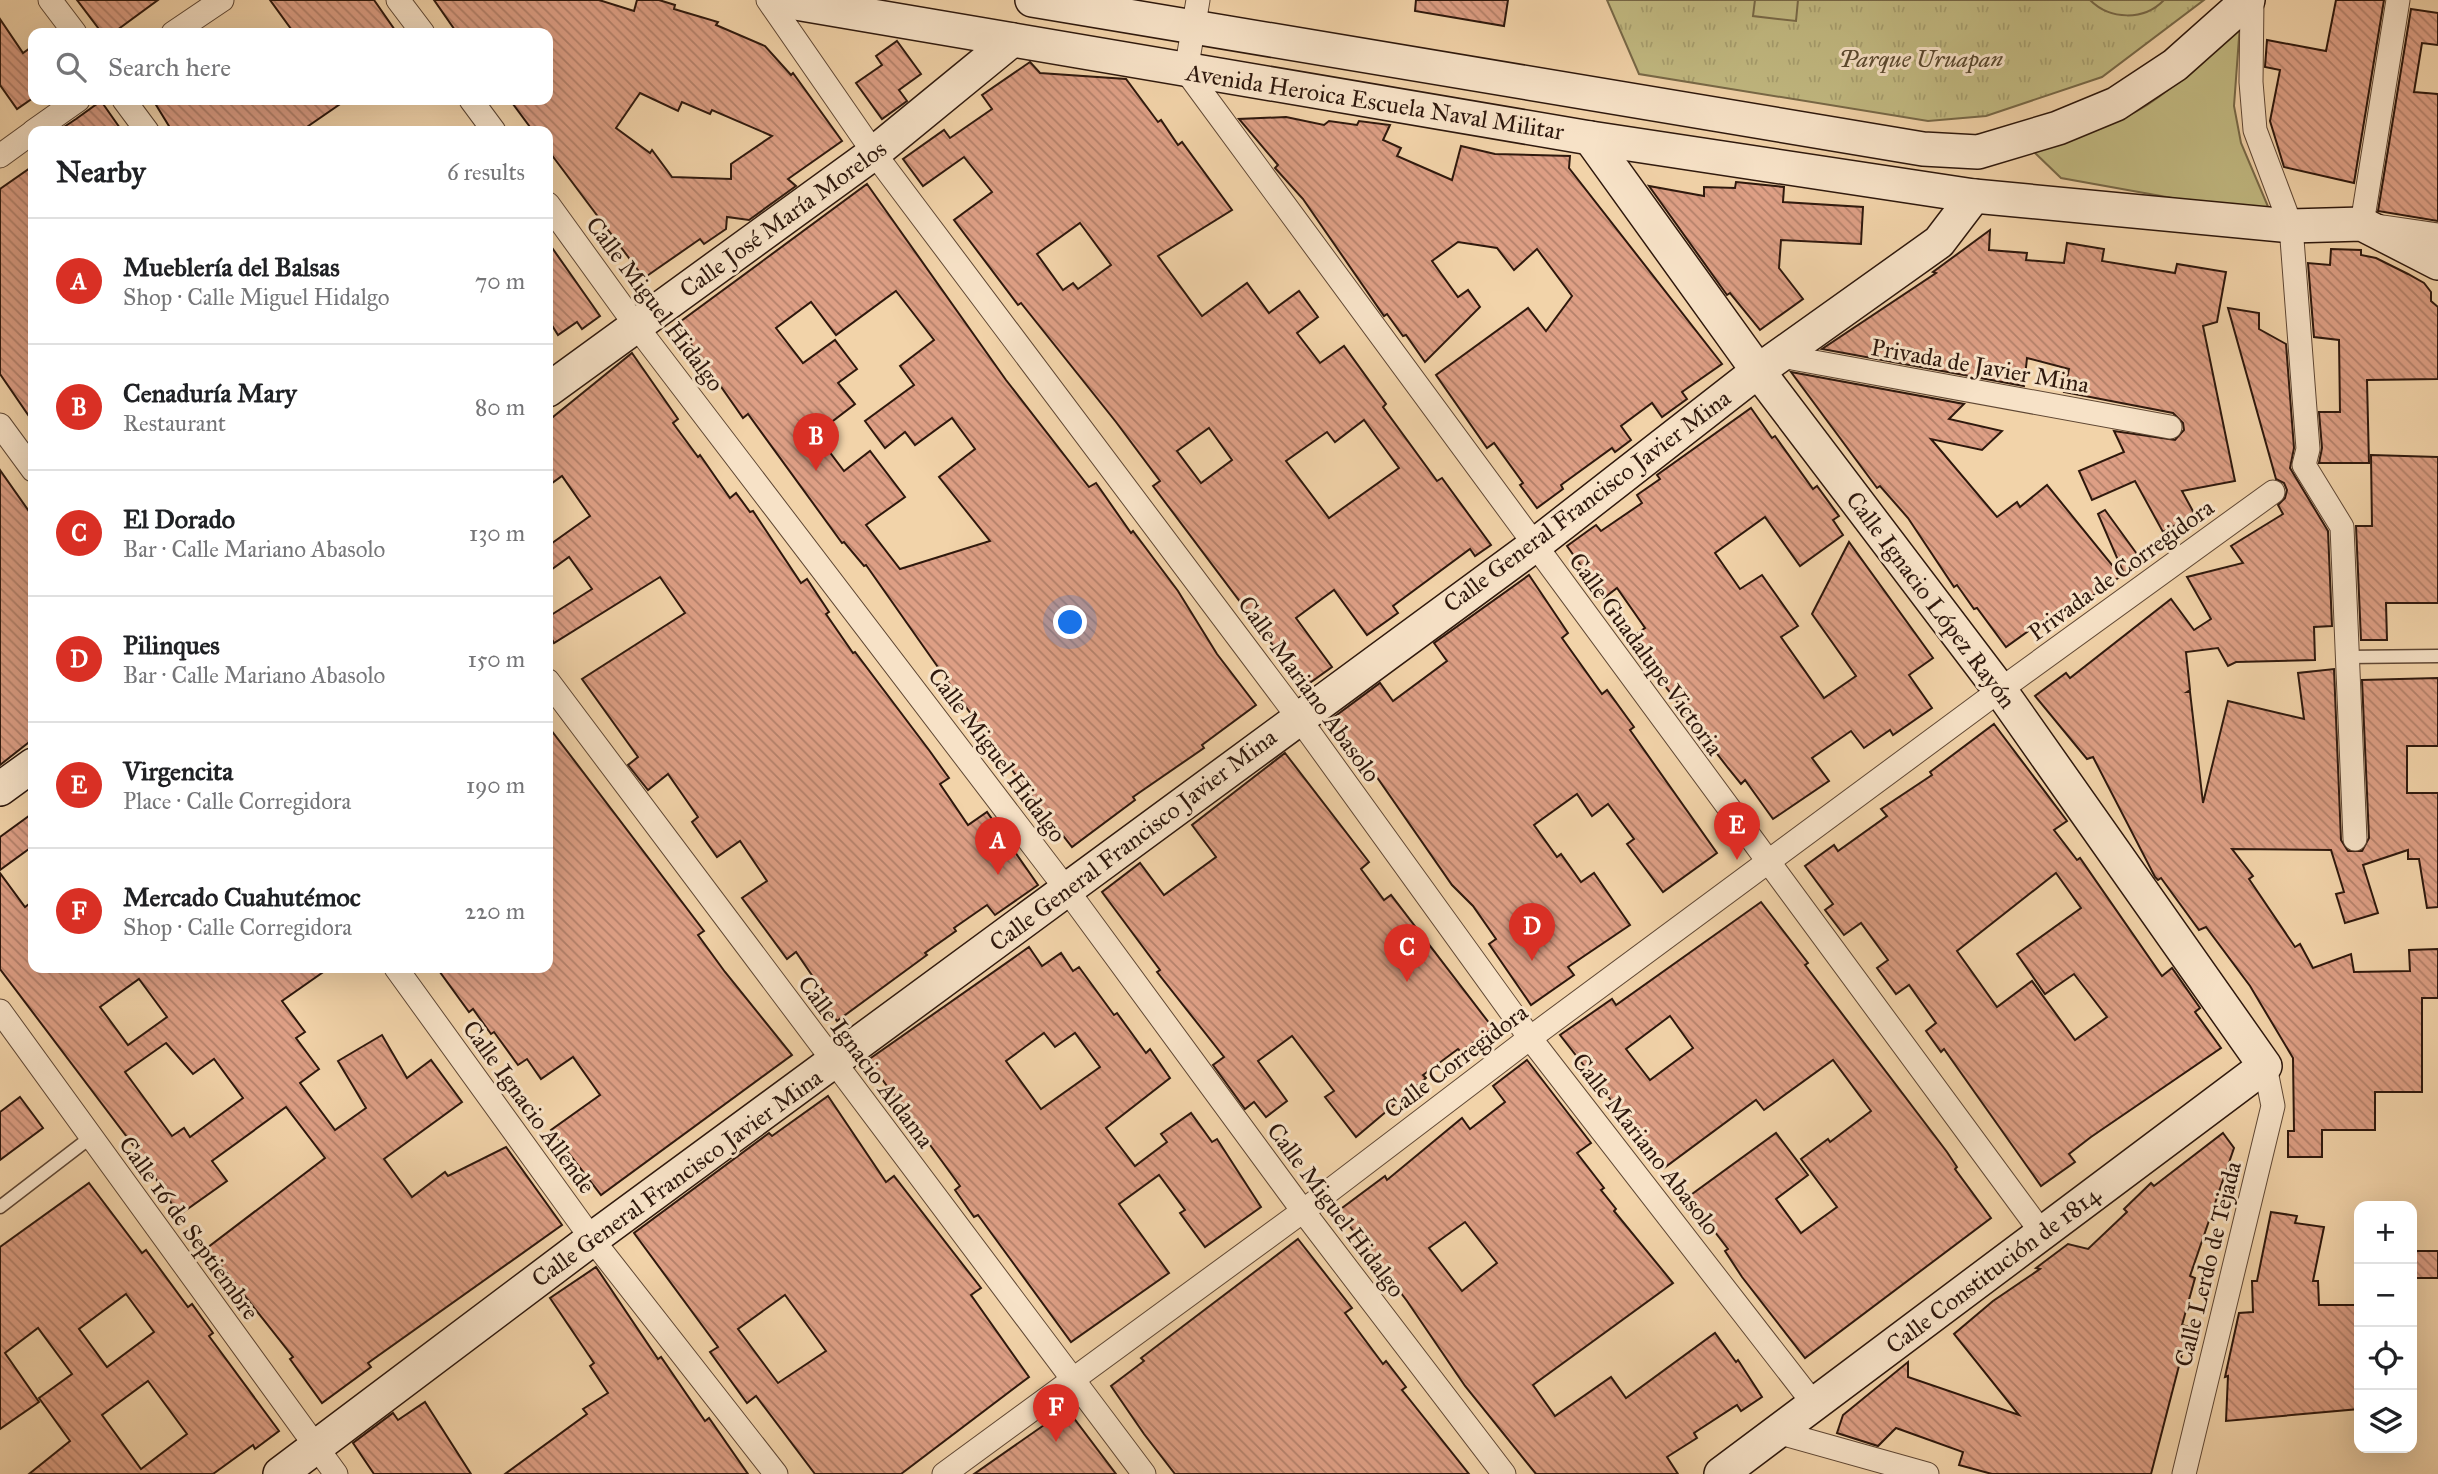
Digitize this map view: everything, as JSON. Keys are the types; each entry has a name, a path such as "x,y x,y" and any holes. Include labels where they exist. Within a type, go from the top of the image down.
{"street":[{"path":"50,0 71,28"},
{"path":"180,28 222,0"},
{"path":"398,0 419,28"},
{"name":"Calle Mariano Abasolo","path":"768,0 874,153 1298,717 1530,1038 1814,1404"},
{"name":"Avenida Heroica Escuela Naval Militar","path":"778,0 1590,138 1974,196 2291,226 2361,225 2438,263"},
{"name":"Avenida Heroica Escuela Naval Militar","path":"1032,0 1195,14 1923,149 1978,152 2058,128 2116,104 2175,65 2250,0"},
{"path":"2250,0 2251,82 2255,130 2291,226 2308,449 2304,465 2342,527 2356,839"},
{"path":"2398,0 2361,225 2438,235"},
{"path":"1186,71 1195,14"},
{"name":"Calle José María Morelos","path":"553,386 874,153 1012,40"},
{"name":"Calle Guadalupe Victoria","path":"1186,71 1767,865 2042,1233"},
{"path":"42,126 71,105"},
{"path":"128,105 142,126"},
{"path":"475,105 490,126"},
{"path":"0,156 28,136"},
{"name":"Calle Ignacio López Rayón","path":"1590,138 1769,363 2265,1066"},
{"path":"1974,196 1978,152"},
{"name":"Calle General Francisco Javier Mina","path":"280,1474 592,1239 1535,545 1769,363 1939,242 1974,196"},
{"name":"Calle Miguel Hidalgo","path":"553,211 637,327 1067,890 1303,1211 1504,1474"},
{"name":"Privada de Javier Mina","path":"1769,363 2170,426"},
{"path":"0,425 28,463"},
{"name":"Privada de Corregidora","path":"2000,690 2273,492"},
{"name":"Calle Ignacio Aldama","path":"553,688 1144,1474"},
{"name":"Calle Corregidora","path":"944,1474 1303,1211 1530,1038 2000,690"},
{"path":"0,789 28,769"},
{"name":"Calle Ignacio Allende","path":"400,973 592,1239 776,1474"},
{"name":"Calle 16 de Septiembre","path":"0,1011 336,1474"},
{"name":"Calle Constitución de 1814","path":"1726,1472 2265,1066"},
{"name":"Calle Lerdo de Tejada","path":"2184,1474 2273,1106 2265,1066"},
{"path":"1777,1432 1927,1474"}],"lane":[{"path":"2346,657 2438,656"},
{"path":"0,1207 91,1137"}],"green space":[{"name":"Parque Uruapan","path":"1607,0 2204,0 2102,77 1986,116 1928,121 1639,74"},
{"path":"1755,0 1798,0 1796,21 1753,16"},
{"path":"2090,0 2164,0 2147,12 2127,15 2107,11"},
{"path":"2240,24 2234,106 2241,143 2272,216 2061,178 2032,150 2106,126 2134,113 2184,77"}],"building":[{"path":"77,0 158,0 120,28 98,28"},
{"path":"270,0 374,0 394,28 290,28"},
{"path":"434,0 599,0 634,11 637,0 659,0 675,5 674,9 718,22 716,25 765,46 791,75 793,73 842,141 788,179 796,186 749,220 727,217 726,229 704,244 700,239 644,278 553,157 553,126 529,126 514,105 553,105 553,28 454,28","holes":["640,93 678,111 682,102 710,114 712,110 772,136 731,164 731,179 672,177 652,150 650,153 616,128"]},
{"path":"1416,0 1508,0 1504,26 1415,11"},
{"path":"2336,0 2384,0 2354,183 2284,167 2270,121 2280,70 2265,67 2267,40 2326,51"},
{"path":"2411,9 2438,13 2438,45 2422,43 2414,92 2438,94 2438,221 2378,211"},
{"path":"0,19 23,53 28,50 28,101 17,109 0,85"},
{"path":"897,41 921,74 899,90 907,101 882,119 856,83 882,65 876,56"},
{"path":"1030,62 1040,73 1126,79 1158,122 1161,120 1178,145 1182,142 1232,210 1158,256 1202,316 1247,283 1269,313 1299,291 1318,317 1297,333 1320,363 1344,346 1386,404 1383,407 1437,481 1442,478 1491,545 1475,556 1470,549 1393,606 1398,613 1367,635 1334,590 1296,618 1332,667 1304,687 1153,486 1160,481 1116,422 1021,303 1018,305 954,220 992,192 964,157 923,186 903,159 944,130 950,138 992,109 982,95","holes":["1080,223 1111,265 1078,289 1073,283 1063,290 1037,254","1364,420 1399,468 1329,518 1286,461 1327,432 1335,442","1209,428 1232,460 1201,483 1177,451"]},
{"path":"95,105 104,105 118,126 66,126"},
{"path":"156,105 339,105 308,126 169,126"},
{"path":"1286,117 1324,125 1329,121 1357,125 1359,121 1390,125 1383,140 1401,148 1397,156 1452,180 1461,146 1495,154 1570,156 1569,168 1722,364 1682,392 1687,399 1662,417 1652,403 1621,426 1631,440 1615,452 1612,448 1561,485 1563,489 1537,508 1520,485 1523,483 1494,443 1487,448 1436,375 1528,308 1546,331 1572,296 1537,249 1514,270 1497,248 1458,242 1432,261 1458,297 1468,290 1480,307 1425,362 1406,335 1403,336 1387,314 1384,316 1303,199 1275,168 1278,165 1239,119"},
{"path":"28,169 28,415 0,374 0,189"},
{"path":"1736,182 1784,187 1783,202 1863,207 1861,244 1781,240 1779,268 1803,299 1760,330 1730,293 1727,295 1649,186 1704,196 1704,187 1735,188"},
{"path":"867,184 1006,380 1089,487 1096,483 1131,533 1133,531 1178,591 1217,654 1256,705 1202,745 1204,748 1133,797 1135,800 1072,847 997,751 866,565 842,543 748,414 743,418 677,324","holes":["896,291 934,340 900,366 914,385 865,421 885,448 905,432 915,445 952,418 975,449 939,477 990,541 900,569 866,525 905,497 870,451 844,471 816,434 855,404 838,383 857,369 835,340 803,363 776,328 811,302 836,335"]},
{"path":"1990,230 1989,250 2027,253 2026,260 2064,263 2067,243 2104,249 2102,261 2175,273 2177,264 2226,272 2217,322 2203,326 2235,481 2182,491 2195,515 2163,532 2135,481 2092,500 2079,471 2124,452 2114,431 2175,440 2184,430 2183,423 2173,413 2064,392 2069,369 2027,358 2024,386 1822,349 1936,273 1933,272"},
{"path":"553,249 600,316 582,329 577,322 558,335 553,327"},
{"path":"2331,249 2361,250 2361,255 2376,258 2408,274 2424,283 2431,292 2431,301 2438,307 2438,379 2367,380 2369,463 2319,463 2322,448 2319,412 2340,412 2339,340 2314,337 2308,263 2330,265"},
{"path":"2228,308 2259,313 2259,329 2286,344 2294,448 2290,468 2328,531 2332,626 2314,627 2315,660 2236,662 2228,666 2218,648 2186,652 2190,690 2187,692 2190,692 2203,803 2228,701 2304,719 2298,673 2334,669 2341,840 2348,851 2362,851 2369,838 2362,680 2438,678 2438,746 2407,746 2407,793 2438,793 2438,907 2427,908 2419,859 2408,859 2408,850 2363,865 2378,913 2345,923 2336,894 2344,892 2331,850 2232,849 2253,876 2249,879 2295,947 2300,944 2313,968 2351,954 2354,972 2410,971 2409,950 2438,949 2438,998 2422,998 2422,1092 2375,1092 2375,1130 2322,1130 2322,1157 2288,1157 2288,1131 2294,1131 2293,1058 2250,986 2206,927 2199,930 2161,878 2158,880 2155,877 2093,757 2087,759 2035,696 2066,673 2070,678 2171,599 2194,630 2211,619 2187,577 2243,563 2231,546 2283,514 2278,505 2285,498 2287,490 2284,483 2276,479"},
{"path":"632,353 678,419 673,423 698,457 700,455 730,498 736,493 750,512 753,511 801,583 807,579 829,612 826,614 853,653 855,652 949,778 940,784 968,825 987,812 1038,885 995,915 987,905 954,928 956,931 925,953 927,955 837,1021 819,996 824,993 796,952 787,959 742,898 767,881 740,841 717,857 692,822 698,817 668,774 648,790 628,765 638,757 582,679 685,613 660,577 553,641 553,614 592,589 569,557 553,568 553,542 590,516 562,476 553,482 553,417"},
{"path":"1791,372 1964,404 1949,419 2002,431 1982,450 1931,439 1997,517 2017,502 2020,507 2047,485 2121,576 2056,621 2051,615 2006,647 1977,608 1974,609 1957,585 1954,587 1908,518 1880,486 1877,488"},
{"path":"1751,408 1813,489 1817,486 1839,516 1833,520 1843,535 1800,566 1765,517 1715,553 1740,589 1762,575 1798,626 1781,637 1824,698 1856,676 1812,614 1849,542 1933,658 1909,675 1932,708 1893,735 1890,730 1864,748 1851,731 1812,758 1829,781 1773,819 1745,780 1741,784 1728,768 1629,639 1645,628 1617,588 1604,598 1567,546 1596,525 1601,531 1642,503 1637,495 1660,479 1657,475"},
{"path":"2371,455 2438,457 2438,603 2386,603 2387,640 2361,640 2356,526 2372,526"},
{"path":"0,470 28,510 28,743 0,765"},
{"path":"2105,510 2142,561 2124,574 2098,514"},
{"path":"1529,575 1568,633 1562,638 1602,694 1607,690 1634,727 1630,730 1717,853 1663,892 1627,844 1634,839 1608,804 1592,816 1577,794 1534,825 1557,857 1561,854 1581,882 1594,873 1630,925 1568,967 1574,975 1531,1005 1489,944 1496,939 1473,906 1452,885 1374,773 1370,775 1330,720 1380,683 1393,701 1447,661 1434,643"},
{"path":"1994,724 2067,821 2054,830 2077,860 2080,858 2162,976 2172,968 2200,1008 2195,1012 2221,1048 2091,1137 2069,1154 2075,1162 2041,1186 1944,1049 1941,1052 1926,1031 1936,1023 1909,985 1896,994 1877,968 1888,960 1861,923 1844,935 1825,910 1833,904 1805,866 1834,845 1838,851 1887,816 1881,809 1932,775 1930,772","holes":["2056,873 2081,908 2017,954 2045,994 2074,974 2107,1017 2075,1040 2032,981 1997,1007 1957,951"]},
{"path":"553,733 704,931 698,935 725,972 792,1055 601,1195 551,1130 600,1095 573,1057 541,1079 527,1059 518,1065 473,1009 469,1012 441,973 553,973"},
{"path":"1285,753 1369,862 1361,869 1384,900 1391,895 1493,1028 1423,1075 1426,1078 1356,1137 1325,1097 1334,1091 1292,1036 1258,1061 1287,1101 1266,1117 1254,1102 1245,1109 1213,1065 1224,1057 1157,972 1160,970 1102,892 1140,863 1164,895 1216,857 1192,825"},
{"path":"28,817 28,850 0,870 0,837"},
{"path":"0,873 25,907 28,905 28,973 322,973 282,1001 305,1032 296,1038 319,1069 300,1083 335,1130 366,1108 338,1061 382,1035 407,1078 431,1060 462,1102 384,1159 412,1197 445,1172 448,1176 506,1147 562,1225 368,1363 371,1367 322,1403 290,1359 293,1357 207,1248 325,1158 286,1107 212,1161 227,1181 179,1215 142,1157 0,969","holes":["139,979 167,1017 128,1045 100,1007","166,1043 193,1074 214,1059 243,1098 190,1137 184,1128 172,1136 125,1072"]},
{"path":"1761,902 1808,963 1805,965 1947,1152 1957,1167 1955,1169 1991,1218 1805,1358 1742,1277 1725,1251 1728,1249 1688,1197 1776,1133 1808,1175 1776,1199 1801,1233 1837,1207 1801,1159 1828,1139 1830,1142 1871,1111 1833,1060 1764,1110 1756,1100 1664,1168 1560,1035 1612,999 1616,1005","holes":["1670,1016 1693,1048 1650,1080 1626,1049"]},
{"path":"1029,947 1042,966 1061,953 1073,971 1079,967 1114,1015 1117,1013 1146,1053 1150,1049 1170,1078 1106,1128 1135,1166 1167,1142 1161,1134 1191,1113 1212,1142 1217,1139 1261,1207 1205,1247 1180,1213 1185,1210 1159,1175 1119,1204 1169,1273 1071,1342 978,1215 974,1217 955,1190 960,1186 868,1060","holes":["1044,1033 1055,1047 1075,1033 1100,1067 1041,1109 1006,1061"]},
{"path":"1527,1060 1591,1143 1577,1153 1604,1188 1601,1190 1616,1209 1614,1211 1673,1283 1533,1385 1555,1416 1611,1377 1626,1398 1715,1333 1736,1362 1738,1360 1762,1397 1741,1411 1737,1405 1694,1433 1697,1438 1667,1457 1678,1474 1536,1474 1465,1386 1407,1301 1338,1211 1385,1176 1387,1180 1462,1118 1470,1129 1505,1102 1493,1086","holes":["1465,1222 1497,1263 1462,1291 1429,1248"]},
{"path":"828,1096 886,1182 894,1176 981,1288 971,1295 1029,1377 901,1474 815,1474 756,1396 747,1403 710,1352 718,1347 634,1233 769,1133 772,1136","holes":["785,1295 826,1351 778,1383 738,1329"]},
{"path":"20,1097 43,1128 0,1160 0,1112"},
{"path":"2223,1133 2234,1148 2190,1276 2195,1278 2182,1325 2189,1327 2151,1474 1992,1474 1959,1465 1963,1452 1896,1428 1878,1446 1837,1433 1843,1415 1908,1362 1908,1377 2019,1415 1954,1334 1993,1301 2040,1269 2036,1268 2068,1244 2088,1249 2127,1212 2124,1209 2151,1183 2154,1186"},
{"path":"89,1183 142,1253 146,1250 188,1307 192,1304 213,1333 209,1336 279,1431 255,1449 253,1445 213,1474 29,1474 70,1441 39,1398 72,1374 38,1328 5,1353 39,1402 0,1429 0,1247","holes":["126,1294 154,1332 107,1367 79,1329","148,1381 187,1434 141,1469 102,1415"]},
{"path":"2271,1212 2297,1216 2295,1223 2324,1227 2313,1281 2318,1281 2319,1305 2354,1305 2354,1409 2226,1421 2228,1376 2225,1377 2239,1313 2253,1312 2252,1281 2257,1281"},
{"path":"1298,1239 1352,1308 1345,1313 1383,1364 1386,1361 1406,1387 1402,1390 1469,1474 1175,1474 1144,1434 1111,1386 1144,1361 1141,1358"},
{"path":"2417,1251 2438,1251 2438,1278 2417,1278"},
{"path":"596,1267 658,1359 661,1357 705,1421 709,1418 748,1474 505,1474 587,1414 583,1409 608,1393 590,1366 594,1363 550,1298"},
{"path":"425,1402 471,1474 374,1474 353,1443 393,1413 398,1420"},
{"path":"1067,1409 1116,1474 974,1474"}],"place":[{"name":"Cenaduría Mary","path":"816,471"},
{"name":"Virgencita","path":"1737,860"},
{"name":"Mueblería del Balsas","path":"998,875"},
{"name":"Pilinques","path":"1532,961"},
{"name":"El Dorado","path":"1407,982"},
{"name":"Mercado Cuahutémoc","path":"1056,1442"}]}
